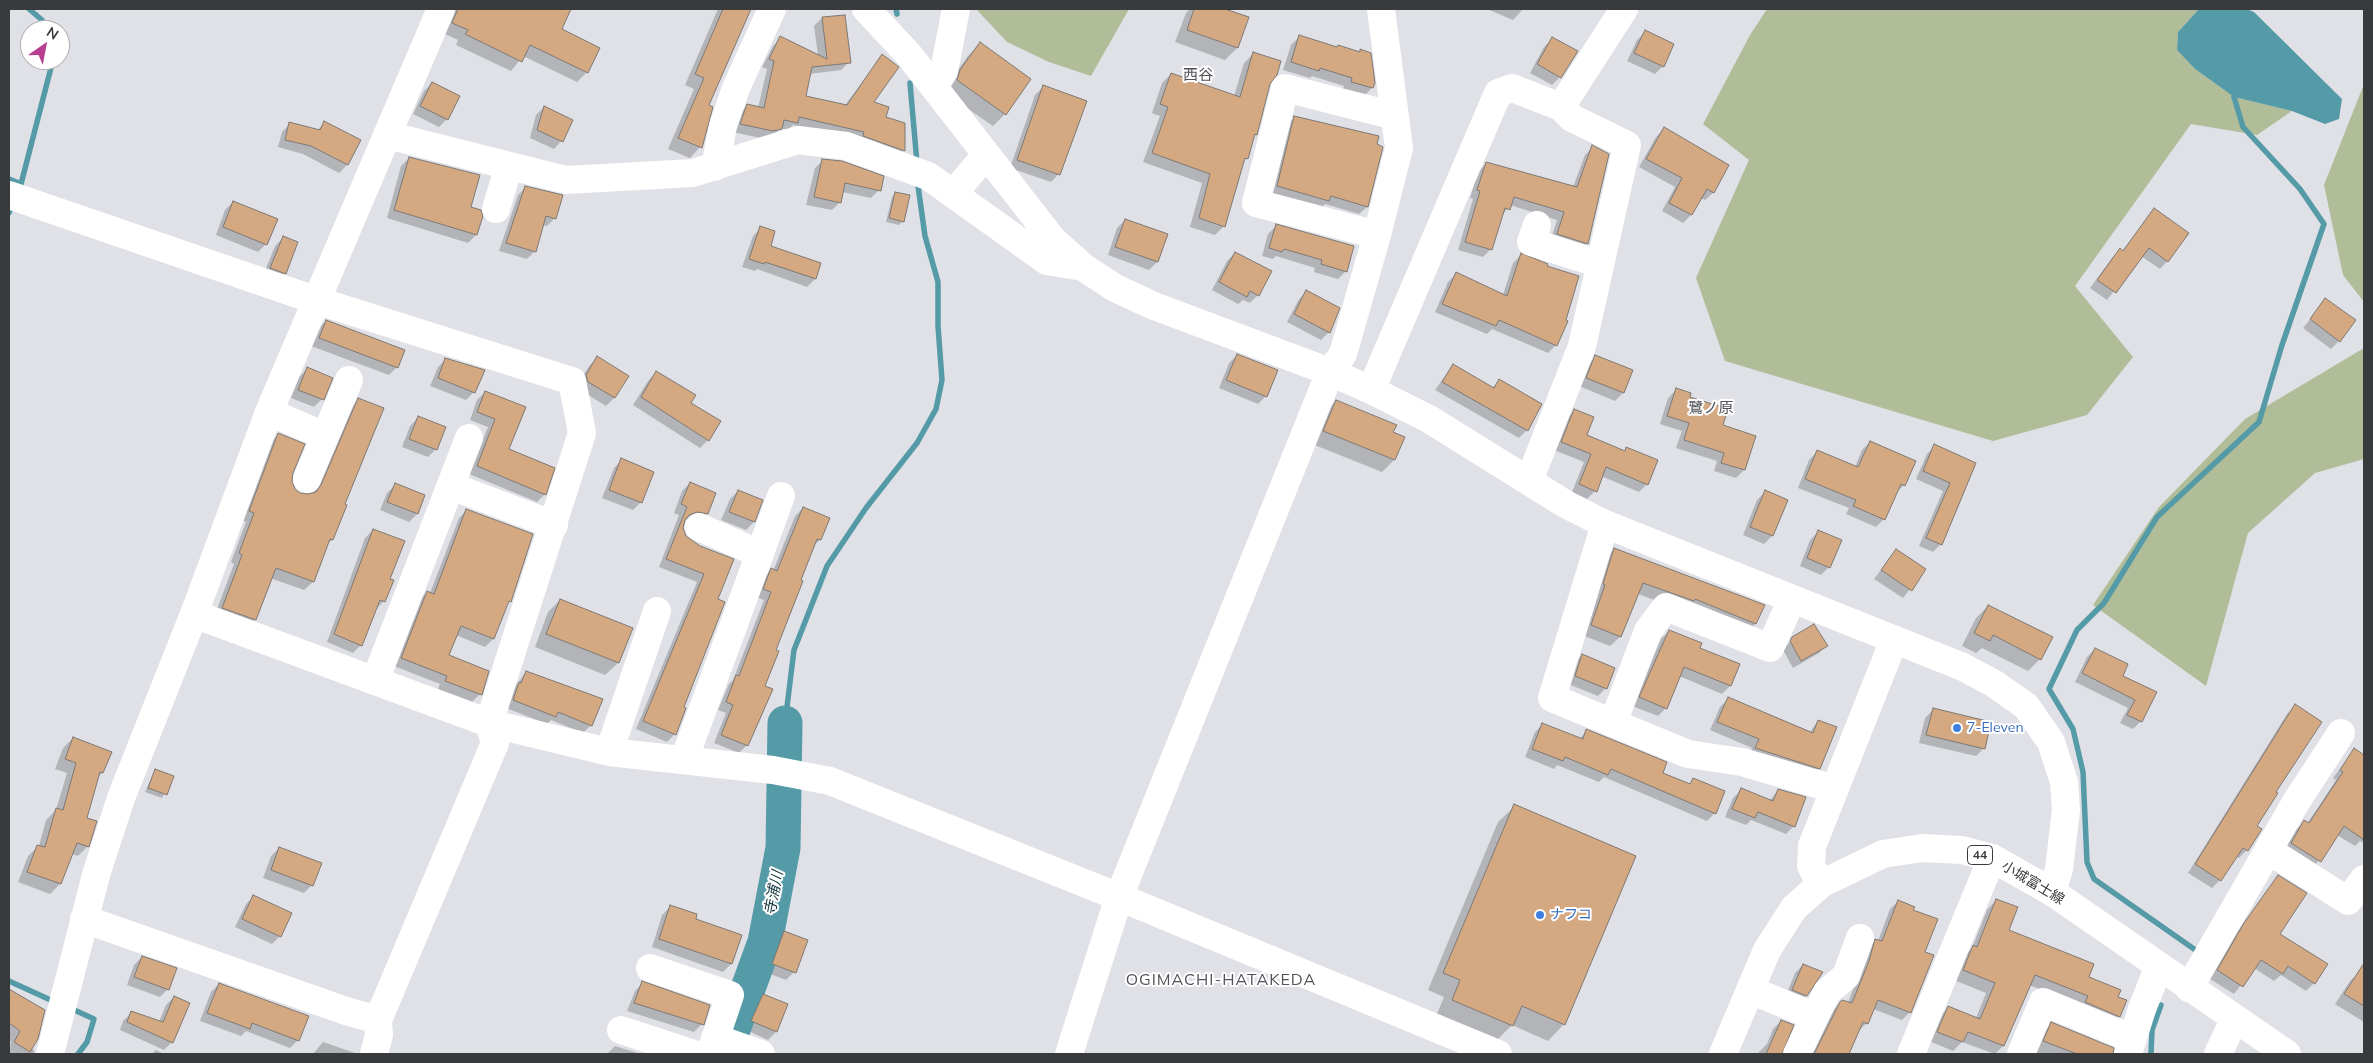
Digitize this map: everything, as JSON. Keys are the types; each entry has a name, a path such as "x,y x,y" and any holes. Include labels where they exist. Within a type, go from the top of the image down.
{"street":[{"path":"50,1054 84,919 121,798 194,614 268,412 441,9"},
{"path":"715,167 723,126 736,88 772,9"},
{"path":"866,9 909,55 1052,240 1083,267 1115,288 1154,306 1330,372 1371,390 1429,419 1567,505 1605,524 1963,667 1993,683 2026,706 2051,742 2064,782 2066,810 2060,869 2052,892"},
{"path":"934,87 944,70 956,9"},
{"path":"1070,1054 1119,897 1330,372 1343,354 1377,235 1399,148 1381,9"},
{"path":"1561,107 1624,9"},
{"path":"1377,235 1256,203 1286,88 1395,116"},
{"path":"1371,390 1498,93 1512,88 1561,107 1572,118 1627,145 1582,346 1530,482"},
{"path":"386,135 566,180 693,173 798,140 846,146 919,172 1047,261 1083,267"},
{"path":"953,194 986,155"},
{"path":"496,209 509,166"},
{"path":"15,198 315,300 572,381 582,433 489,723 495,743 378,1020 379,1035 374,1054"},
{"path":"1537,225 1531,242 1600,264"},
{"path":"307,479 349,380"},
{"path":"268,412 325,436"},
{"path":"375,681 469,438"},
{"path":"450,486 554,525"},
{"path":"684,760 781,496"},
{"path":"1605,524 1552,698 1688,754 1742,762 1834,789"},
{"path":"698,527 760,554"},
{"path":"1613,723 1648,631 1666,607 1770,648 1792,599"},
{"path":"609,752 657,611"},
{"path":"194,614 489,723 609,752 773,770 830,781 1119,897 1498,1054"},
{"path":"1821,884 1812,866 1812,846 1894,640"},
{"path":"2189,988 2296,802 2341,733"},
{"name":"小城富士線","path":"1724,1054 1767,950 1794,908 1821,884 1883,854 1922,848 1962,850 1992,858 2052,892 2234,1020 2287,1054"},
{"path":"2268,850 2348,901 2364,879"},
{"path":"1911,1054 1992,858"},
{"path":"84,919 346,1011 378,1020"},
{"path":"1797,1054 1827,992 1846,976 1860,938"},
{"path":"2021,1054 2043,1002 2131,1047 2142,1009 2159,966"},
{"path":"650,968 730,995 706,1049"},
{"path":"1750,990 1814,1016"},
{"path":"2218,1054 2234,1020"},
{"path":"621,1030 706,1049 761,1054"}],"green space":[{"path":"976,9 1129,9 1091,76 1049,62 1007,42"},
{"path":"1767,9 2199,9 2178,32 2177,50 2195,69 2234,97 2292,111 2257,135 2191,124 2075,286 2133,357 2087,415 1993,441 1725,361 1696,278 1749,160 1703,124 1750,35"},
{"path":"2364,84 2364,302 2343,275 2324,185"},
{"path":"2364,348 2364,459 2315,473 2248,533 2206,686 2093,605 2159,507 2245,419"}],"water":[{"path":"2199,9 2247,9 2254,12 2342,99 2339,119 2325,124 2292,111 2234,97 2195,69 2177,50 2178,32"}],"building":[{"path":"458,9 571,9 562,29 600,48 588,73 530,45 522,62 465,34 468,30 452,23"},
{"path":"723,9 751,9 709,105 713,107 702,148 678,138 704,78 695,74"},
{"path":"1194,9 1225,9 1249,17 1238,48 1187,30"},
{"path":"845,15 851,63 812,67 806,96 847,105 882,54 899,67 874,102 889,107 886,117 905,123 905,151 863,136 864,132 799,117 798,123 784,120 782,129 773,131 740,124 747,104 764,108 774,61 769,59 780,36 827,59 822,17"},
{"path":"1645,30 1674,44 1664,67 1634,53"},
{"path":"1299,35 1337,47 1338,45 1360,52 1360,49 1371,53 1375,83 1373,88 1351,82 1352,78 1320,68 1319,71 1291,62"},
{"path":"1552,37 1578,51 1561,78 1537,64"},
{"path":"980,42 1031,79 1006,115 957,80 960,70"},
{"path":"1253,52 1281,61 1277,75 1270,84 1257,135 1255,134 1248,159 1245,158 1225,227 1199,218 1210,174 1152,153 1168,107 1160,104 1171,73 1240,97"},
{"path":"432,82 460,96 448,120 420,106"},
{"path":"1043,85 1087,101 1060,175 1017,160"},
{"path":"544,106 573,120 563,142 537,130"},
{"path":"1294,116 1379,136 1377,144 1383,147 1368,207 1331,196 1329,201 1277,186"},
{"path":"324,121 361,140 348,165 311,146 285,140 289,122 320,130"},
{"path":"1664,127 1729,165 1714,193 1707,189 1692,215 1669,203 1682,178 1646,159"},
{"path":"1592,145 1609,154 1588,244 1557,234 1564,212 1514,197 1510,210 1505,208 1492,250 1465,242 1480,191 1477,190 1486,162 1577,187"},
{"path":"409,157 480,175 471,207 481,210 483,216 477,235 394,210"},
{"path":"822,159 842,161 884,176 881,191 845,183 841,203 814,197"},
{"path":"525,186 563,195 556,219 546,216 536,252 506,243"},
{"path":"895,192 910,195 904,222 889,218"},
{"path":"233,201 278,219 267,245 223,227"},
{"path":"2154,208 2189,233 2168,262 2149,248 2116,293 2097,280 2120,248 2123,251"},
{"path":"1125,219 1168,234 1158,262 1115,247"},
{"path":"1276,224 1354,246 1347,272 1321,264 1322,260 1284,249 1282,252 1269,248"},
{"path":"760,226 775,231 771,246 821,263 816,279 765,262 764,264 749,259"},
{"path":"283,236 298,242 286,274 270,268"},
{"path":"1235,252 1272,271 1259,296 1250,291 1247,297 1219,282"},
{"path":"1521,253 1548,264 1547,266 1579,276 1566,320 1568,321 1557,346 1499,320 1496,326 1442,304 1456,272 1507,296"},
{"path":"1306,290 1340,308 1330,333 1294,314"},
{"path":"2325,298 2356,320 2340,342 2310,319"},
{"path":"326,320 405,350 398,368 319,338"},
{"path":"1237,354 1278,370 1267,397 1226,380"},
{"path":"1595,355 1633,370 1624,393 1586,378"},
{"path":"597,356 629,376 615,398 588,382 586,375"},
{"path":"445,358 485,370 475,393 438,378"},
{"path":"1453,364 1494,388 1499,379 1542,404 1528,431 1442,382"},
{"path":"307,367 333,378 324,400 298,390"},
{"path":"656,371 696,395 691,403 721,421 709,441 641,397"},
{"path":"1676,388 1691,393 1690,397 1728,409 1723,425 1756,436 1745,470 1721,463 1724,453 1684,440 1689,423 1667,416"},
{"path":"485,391 526,407 509,449 555,468 546,495 477,466 495,419 477,412"},
{"path":"358,398 384,408 345,504 347,505 333,540 330,539 314,582 276,568 256,620 222,608 242,555 239,553 254,513 249,511 278,433 305,444 293,473 292,481 295,489 300,493 316,492 321,485"},
{"path":"1336,400 1397,425 1393,432 1405,437 1395,460 1323,431"},
{"path":"1574,409 1594,417 1587,435 1625,451 1626,447 1658,460 1648,485 1606,467 1597,492 1579,484 1591,454 1561,442"},
{"path":"418,416 446,427 437,450 409,439"},
{"path":"1870,441 1916,461 1905,486 1901,484 1885,520 1853,506 1856,500 1805,479 1817,450 1858,467"},
{"path":"1934,444 1976,463 1942,545 1926,538 1950,483 1923,471"},
{"path":"621,458 654,472 642,503 609,490"},
{"path":"690,482 716,493 708,514 697,512 689,515 685,520 683,528 686,536 700,546 734,559 718,599 725,602 684,707 686,708 676,735 643,721 704,574 666,559 687,507 681,504"},
{"path":"395,483 425,495 418,514 387,502"},
{"path":"738,490 763,500 755,522 729,512"},
{"path":"1765,490 1788,500 1773,536 1750,527"},
{"path":"803,507 830,518 821,540 817,539 801,580 803,581 776,650 779,651 765,686 773,689 748,746 721,735 733,705 726,702 736,675 739,676 771,592 763,589 771,568 777,571"},
{"path":"466,509 533,534 511,602 509,601 494,639 461,626 449,655 489,671 482,695 445,681 447,676 401,658 427,591 434,594"},
{"path":"373,529 405,541 390,579 394,580 385,602 380,600 362,646 334,634"},
{"path":"1818,530 1842,540 1830,568 1807,558"},
{"path":"1614,548 1765,605 1756,624 1695,599 1694,601 1643,583 1621,637 1591,625 1605,585 1603,584"},
{"path":"1896,549 1926,569 1912,591 1881,570"},
{"path":"560,599 633,628 619,663 546,634"},
{"path":"1988,605 2053,637 2041,660 1993,635 1990,641 1974,633"},
{"path":"1814,624 1828,646 1801,661 1790,641 1792,637"},
{"path":"1669,630 1702,643 1700,648 1740,664 1731,686 1684,667 1667,709 1639,697"},
{"path":"2095,648 2128,664 2123,676 2157,692 2142,722 2127,715 2135,700 2082,673"},
{"path":"1582,654 1615,668 1607,689 1575,676"},
{"path":"526,671 603,699 592,726 558,712 556,717 513,700 519,682 521,683"},
{"path":"1728,697 1813,733 1818,720 1837,727 1820,769 1755,748 1759,739 1717,722"},
{"path":"2295,704 2322,722 2276,792 2278,793 2257,826 2262,829 2248,851 2243,848 2221,881 2195,864"},
{"path":"1933,708 1991,722 1985,749 1926,735"},
{"path":"1542,723 1583,739 1586,729 1667,762 1663,773 1690,784 1693,778 1725,791 1716,814 1611,769 1608,775 1565,757 1563,761 1532,749"},
{"path":"73,737 112,752 103,773 100,772 87,818 97,821 89,847 77,843 61,884 27,872 37,845 45,847 56,808 63,810 76,763 65,759"},
{"path":"2354,748 2364,755 2364,840 2344,826 2321,862 2291,843 2304,820 2309,823 2343,772 2340,770"},
{"path":"155,769 174,776 167,795 148,788"},
{"path":"1741,788 1773,801 1778,789 1806,797 1795,827 1758,812 1755,818 1732,809"},
{"name":"ナフコ","path":"1514,804 1636,856 1565,1025 1522,1006 1513,1026 1452,1000 1460,980 1443,973"},
{"path":"279,847 322,863 313,886 271,870"},
{"path":"2278,875 2307,893 2280,934 2328,964 2315,984 2288,966 2283,974 2261,960 2243,987 2217,970 2244,923"},
{"path":"253,895 292,913 281,937 242,919"},
{"path":"1996,899 2018,907 2009,930 2094,964 2089,977 2121,990 2118,997 2127,1000 2120,1017 2085,1002 2088,996 2035,975 2004,1046 1968,1032 1963,1042 1937,1032 1948,1006 1980,1019 1995,983 1963,970 1973,945 1977,947"},
{"path":"1898,900 1915,907 1913,910 1938,919 1925,952 1934,955 1911,1013 1878,1000 1868,1024 1863,1022 1849,1054 1814,1054 1840,1002 1842,1000 1852,1003 1869,961 1875,939 1882,941"},
{"path":"670,905 697,914 696,919 742,935 732,964 659,939"},
{"path":"784,931 808,940 796,973 772,964"},
{"path":"142,956 177,968 169,990 134,977"},
{"path":"2364,963 2364,1006 2344,994"},
{"path":"1803,964 1823,972 1807,996 1792,990"},
{"path":"642,981 710,1005 704,1025 634,1003"},
{"path":"219,983 309,1016 299,1041 252,1023 250,1029 207,1013"},
{"path":"9,989 45,1010 38,1039 30,1052 14,1042 20,1031 9,1023"},
{"path":"763,994 788,1004 777,1032 751,1021"},
{"path":"174,996 190,1003 173,1043 127,1022 131,1011 163,1022"},
{"path":"1781,1020 1794,1025 1782,1054 1766,1054"},
{"path":"2051,1022 2114,1048 2113,1054 2077,1054 2043,1041"}],"waterway":[{"path":"29,9 42,20"},
{"path":"896,9 897,14"},
{"path":"21,184 50,70"},
{"path":"910,83 917,163"},
{"path":"2194,949 2094,879 2087,862 2083,772 2073,729 2049,689 2077,630 2104,603 2157,517 2259,422 2282,345 2324,224 2300,189 2243,127 2234,97"},
{"path":"9,179 21,184 20,186"},
{"path":"785,723 794,650 827,566 866,508 917,443 936,409 942,380 938,326 938,282 925,236 917,179"},
{"path":"9,213 13,204"},
{"name":"寺浦川","path":"724,1054 765,942 783,848 785,723"},
{"path":"9,981 55,1002"},
{"path":"2151,1054 2152,1030 2161,1005"},
{"path":"70,1008 94,1019 87,1042 78,1054"}],"place":[{"name":"7-Eleven","path":"1957,728"},
{"name":"ナフコ","path":"1540,915"}],"district":[{"name":"西谷","path":"1198,75"},
{"name":"鷺ノ原","path":"1711,408"},
{"name":"OGIMACHI-HATAKEDA","path":"1221,980"}]}
